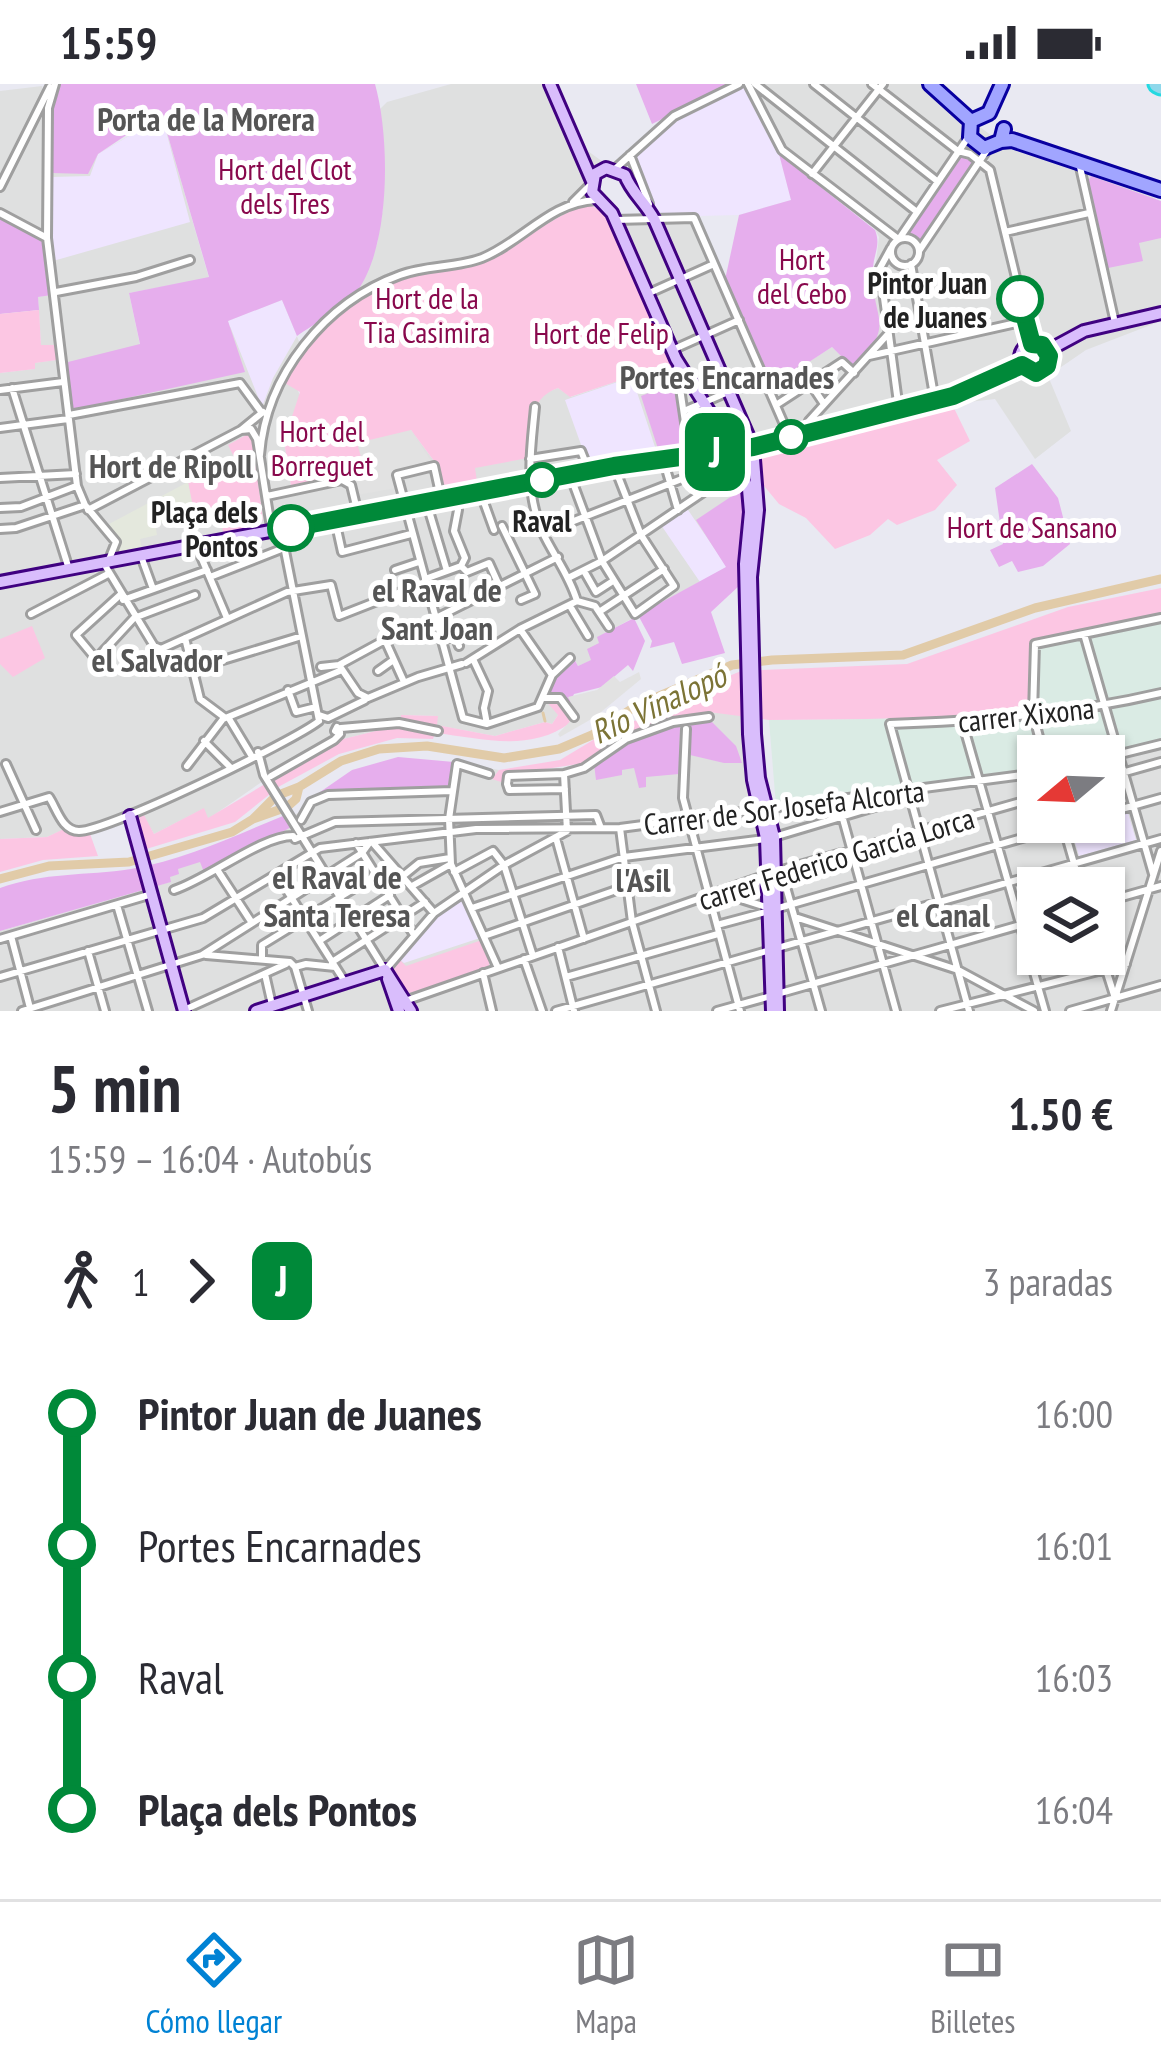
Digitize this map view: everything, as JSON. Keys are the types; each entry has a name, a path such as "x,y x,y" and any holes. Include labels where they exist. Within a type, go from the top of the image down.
{"main road":[{"path":"552,84 586,155 625,175 629,188 655,219 753,447"},
{"path":"552,84 601,202 615,220 674,354 733,449 750,502 745,548 752,734 770,838 775,1011"},
{"path":"927,84 1012,140 1161,187"},
{"path":"941,84 990,126"},
{"path":"990,126 970,137 978,146 990,126 1006,84"},
{"path":"592,182 611,168"},
{"path":"601,202 624,200 629,188"},
{"path":"1047,351 1084,331 1157,315"},
{"path":"1032,344 1047,351 1049,361 1043,371 1030,372 1022,365 1021,352 1032,344"},
{"path":"0,582 108,568 272,526 297,526 663,460 689,451 753,447 970,391 1022,365"},
{"path":"741,466 753,447"},
{"path":"130,816 183,1011"},
{"path":"256,1011 386,970 404,1008"}],"street":[{"path":"0,187 53,84"},
{"path":"32,614 108,568 116,542 87,508 77,486 46,238 48,108 53,84"},
{"path":"814,84 937,181"},
{"path":"611,168 674,116 752,85"},
{"path":"752,85 917,212"},
{"path":"752,85 782,150 898,239 912,240 919,251"},
{"path":"812,175 878,86 958,151 964,150 990,170 1032,344"},
{"path":"760,107 771,97"},
{"path":"935,401 911,264 980,163 990,126"},
{"path":"899,410 880,268 970,137"},
{"path":"630,153 655,219"},
{"path":"1080,167 1115,323"},
{"path":"0,529 87,508 241,430 269,404 304,343 372,288 403,273 484,256 568,205 592,182"},
{"path":"568,205 601,202"},
{"path":"0,213 46,238"},
{"path":"1005,232 1090,213"},
{"path":"615,220 694,218 790,438"},
{"path":"891,248 898,264 911,264"},
{"path":"56,292 136,278 190,260"},
{"path":"647,294 714,264"},
{"path":"689,451 674,354 739,320"},
{"path":"869,356 1025,321"},
{"path":"805,434 809,422 888,334"},
{"path":"776,405 842,362 854,373"},
{"path":"802,370 824,404"},
{"path":"683,411 763,376"},
{"path":"0,390 63,382"},
{"path":"0,428 234,383 246,387 262,413"},
{"path":"12,388 69,570"},
{"path":"260,454 269,404"},
{"path":"536,406 528,482 543,532 570,577 573,603 588,636"},
{"path":"241,430 254,431 265,496 272,526 284,548 318,714 338,732"},
{"path":"530,460 581,451 589,471"},
{"path":"663,460 678,510"},
{"path":"543,532 728,460 741,466"},
{"path":"441,498 436,469 431,466 397,475 463,718 487,724 538,707 552,674 571,658"},
{"path":"570,475 602,561 635,614 674,586 641,535 614,466"},
{"path":"570,577 602,561 741,466"},
{"path":"0,478 76,474"},
{"path":"265,496 342,480 351,485 358,514"},
{"path":"0,508 21,508 77,486"},
{"path":"480,491 535,594 521,600"},
{"path":"108,568 121,598 158,649 287,592 331,585 339,616 461,566 465,557 454,531 455,496"},
{"path":"426,501 447,571"},
{"path":"334,518 342,552 411,534"},
{"path":"196,545 227,618"},
{"path":"195,595 134,618 96,659 76,635 121,598 284,548"},
{"path":"141,556 153,589"},
{"path":"436,618 558,557"},
{"path":"395,570 419,562"},
{"path":"461,566 467,572 489,563 498,585"},
{"path":"599,612 664,569"},
{"path":"584,571 596,592 614,580"},
{"path":"176,580 183,598"},
{"path":"288,690 296,712 328,718 404,682 467,662 573,603 595,606 609,627"},
{"path":"1040,735 1034,714 1035,644 1161,618"},
{"path":"520,629 552,674"},
{"path":"1084,634 1113,735"},
{"path":"190,670 302,636"},
{"path":"443,640 455,636 459,646"},
{"path":"185,638 190,670 203,703 228,717 251,758 298,822"},
{"path":"187,767 204,740 228,717 312,682 385,640 404,682"},
{"path":"378,671 394,660"},
{"path":"467,662 488,691 487,724"},
{"path":"321,667 340,668"},
{"path":"340,668 362,697 368,698"},
{"name":"carrer Xixona","path":"909,794 890,724 1105,707 1161,693"},
{"path":"542,698 560,698 574,717"},
{"path":"0,810 49,797 64,825 78,831 130,816 251,758 318,714"},
{"path":"566,789 507,788 508,776 564,774 587,767 626,739 673,722 710,717"},
{"path":"962,721 1017,917"},
{"path":"267,777 338,732 400,723 438,731"},
{"path":"686,729 683,798 739,1008"},
{"path":"204,740 230,766"},
{"path":"1125,753 1161,744"},
{"path":"1125,772 1161,762"},
{"path":"6,764 36,830"},
{"path":"489,774 457,764 448,833 452,864 498,968"},
{"path":"0,977 203,918 307,853 476,829 567,831 564,774"},
{"name":"Carrer de Sor Josefa Alcorta","path":"567,831 909,794 1017,776"},
{"path":"1125,780 1153,874"},
{"path":"454,791 328,795 311,802 298,822 297,836 307,853 328,876 386,970 434,913 555,833"},
{"path":"472,908 624,857 770,838 909,794 968,1008"},
{"path":"1125,808 1161,798"},
{"path":"838,801 896,1011"},
{"name":"carrer Federico García Lorca","path":"404,1008 483,973 771,873 1017,803"},
{"path":"174,890 218,872 260,846 335,822 596,814 601,828"},
{"path":"476,817 476,829"},
{"path":"620,828 632,922 656,1011"},
{"path":"555,833 584,939"},
{"path":"566,977 641,956 771,909 1017,839"},
{"path":"556,1011 1161,839"},
{"path":"10,936 28,1010 202,955 328,876 362,853 371,841"},
{"path":"371,841 434,913"},
{"path":"356,843 415,935"},
{"path":"1068,843 1075,867"},
{"path":"412,886 452,864 493,850 504,865 522,922 542,1011"},
{"path":"1111,1011 1161,851"},
{"path":"403,876 419,863 452,864"},
{"path":"218,872 252,923"},
{"path":"277,874 345,982"},
{"path":"262,959 260,948 376,875"},
{"path":"484,936 628,886"},
{"path":"1125,896 1161,886"},
{"path":"786,887 821,1011"},
{"path":"718,892 771,909"},
{"path":"0,939 152,894"},
{"path":"319,940 390,895"},
{"path":"183,1011 292,965 334,964 425,902"},
{"path":"117,905 148,1011"},
{"path":"795,917 958,970 1034,1011"},
{"path":"717,1011 1017,925"},
{"path":"558,947 573,1009"},
{"path":"88,951 105,1011"},
{"path":"202,955 292,965"},
{"path":"292,965 308,1011"},
{"path":"483,973 492,1011"},
{"path":"265,974 273,1008"},
{"path":"1034,975 1045,1011"},
{"path":"940,1011 968,1008 1081,975"},
{"path":"1107,975 1115,998"},
{"path":"1070,1011 1161,986"}],"shaded area":[{"path":"451,84 557,84 585,149 606,164 588,204 489,260 382,287 359,302 357,292 377,244 383,208 380,109 387,102"},
{"path":"747,84 921,84 1010,149 1153,197 1161,204 1161,321 1086,350 1048,376 1071,431 1035,459 995,399 952,404 766,448 756,458 744,488 727,567 598,637 592,660 578,666 574,658 553,675 558,715 552,724 495,736 436,725 437,716 402,715 400,725 339,740 266,779 208,819 203,809 154,834 143,815 83,833 67,828 47,837 0,839 0,373 34,369 34,363 56,360 41,346 38,297 51,295 42,240 0,214 0,91 42,86 46,117 98,154 161,112 209,278 129,293 140,345 72,409 282,300 303,351 300,396 284,441 291,486 346,475 411,430 437,465 443,495 478,487 474,468 543,394 558,388 571,397 633,376 640,393 670,358 610,222 617,217 697,217 772,385 832,347 854,368 879,237 875,229 779,154"},
{"path":"745,86 779,154 791,200 739,215 656,217 634,154 680,117"},
{"path":"161,112 190,222 53,261 51,177 90,176 98,154"},
{"path":"282,300 297,336 262,407 228,321"},
{"path":"632,377 657,453 589,467 565,400"},
{"path":"411,430 433,464 400,471 396,488 357,495 349,468 363,464 357,443"},
{"path":"188,482 200,541 191,542 186,511 164,515 165,521 155,523 157,535 140,539 142,549 184,544 116,556 119,542 109,524"},
{"path":"686,507 727,567 700,582 661,525"},
{"path":"1161,614 1161,744 1125,752 1125,735 1017,735 1017,775 776,806 769,720 867,719 1031,641"},
{"path":"639,672 641,679 595,717 560,737 577,714 568,697 597,690 614,676 620,682"},
{"path":"709,712 744,715 760,807 1017,775 1017,843 1125,843 1125,753 1161,744 1161,1011 0,1011 0,931 170,882 169,876 177,869 290,827 286,819 313,797 335,791 450,788 454,762 499,770 493,779 585,763 629,733"},
{"path":"1125,814 1136,840 1079,856 1075,843 1125,843"},
{"path":"460,897 480,938 404,963 399,959 437,914"}],"green space":[{"name":"Hort del Clot dels Tres","path":"58,84 375,84 385,160 382,218 369,270 358,290 297,336 282,300 228,321 245,372 72,410 64,363 140,344 129,293 209,277 161,112 98,154 88,174 51,173 46,117"},
{"path":"636,84 733,84 652,124"},
{"path":"962,153 975,165 922,242 906,233"},
{"name":"Hort del Cebo","path":"779,154 875,230 873,286 879,329 854,369 832,347 772,386 725,280 739,215 791,200"},
{"path":"1091,176 1161,201 1161,238 1139,243 1143,261 1108,268 1088,181"},
{"path":"588,204 610,222 670,358 675,380 639,393 633,376 570,397 558,388 548,393 532,416 528,458 475,468 478,488 443,495 437,465 411,430 363,464 349,468 352,478 339,475 291,486 284,441 300,392 283,382 321,333 372,293 419,274 481,263"},
{"path":"0,214 42,239 52,295 38,297 39,310 0,314"},
{"path":"39,310 41,345 56,345 57,360 35,363 35,369 0,373 0,314"},
{"path":"675,383 684,450 660,455 641,396"},
{"path":"952,404 970,441 937,460 957,485 935,510 897,525 888,519 870,535 835,549 806,518 779,504 755,475 758,454 766,448"},
{"path":"248,434 263,520 253,530 224,535 219,514 194,518 188,482 234,457 228,445"},
{"name":"Hort de Sansano","path":"1032,464 1058,498 1070,544 1043,566 1018,572 1012,561 999,567 990,550 1003,544 995,488"},
{"path":"744,488 740,585 711,612 725,653 682,664 674,642 650,648 652,641 638,615 726,567 696,520"},
{"path":"1161,588 1161,614 1034,641 1029,709 975,716 769,720 709,712 629,733 585,763 507,775 504,783 492,779 499,770 560,760 618,725 646,718 672,700 741,671 907,664 1068,607"},
{"path":"634,618 645,641 633,671 628,665 602,687 574,694 569,705 544,696 553,675 573,657 578,666 591,660 587,649 599,643 597,637"},
{"path":"32,626 45,658 13,677 0,664 0,639"},
{"path":"554,700 569,715 570,723 538,738 504,741 435,733 433,739 397,738 339,754 280,786 235,822 133,853 125,821 144,815 154,834 204,808 208,818 339,740 400,725 401,715 438,716 437,725 495,736 552,724 558,715 546,701"},
{"path":"710,720 736,746 742,763 690,755 689,725"},
{"path":"680,726 679,774 646,777 646,787 639,788 634,768 596,780 594,764 624,743"},
{"path":"398,757 454,762 450,788 335,791 307,801 352,770"},
{"path":"283,816 291,827 222,866 204,872 200,862 178,869 171,882 0,931 0,888 33,879 151,865"},
{"path":"66,828 89,831 98,856 43,860 0,872 0,839 47,837"},
{"path":"482,940 488,968 412,993 392,968 399,959 406,966"}],"waterway":[{"name":"Río Vinalopó","path":"253,819 276,796 341,761 379,749 427,746 504,758 559,749 592,735 636,706 732,665 903,655 1035,608 1161,579"},
{"path":"543,713 545,721"},
{"path":"0,879 49,866 129,862 232,832 287,807 296,799 299,787"}],"bus line":[{"name":"J","path":"291,528 614,466 753,447 970,391 1022,365 1028,371 1043,371 1049,356 1042,345 1032,344 1020,299"}],"place":[{"name":"Pintor Juan de Juanes","path":"1020,299"},
{"name":"Raval","path":"542,480"},
{"name":"Plaça dels Pontos","path":"291,528"}],"district":[{"name":"Porta de la Morera","path":"206,118"},
{"name":"Portes Encarnades","path":"727,376"},
{"name":"Hort de Ripoll","path":"171,465"},
{"name":"el Raval de Sant Joan","path":"437,608"},
{"name":"el Salvador","path":"157,659"},
{"name":"l'Asil","path":"643,879"},
{"name":"el Raval de Santa Teresa","path":"337,895"},
{"name":"el Canal","path":"943,914"}],"park label":[{"name":"Hort de la Tia Casimira","path":"427,314"},
{"name":"Hort de Felip","path":"601,332"},
{"name":"Hort del Borreguet","path":"322,447"}]}
